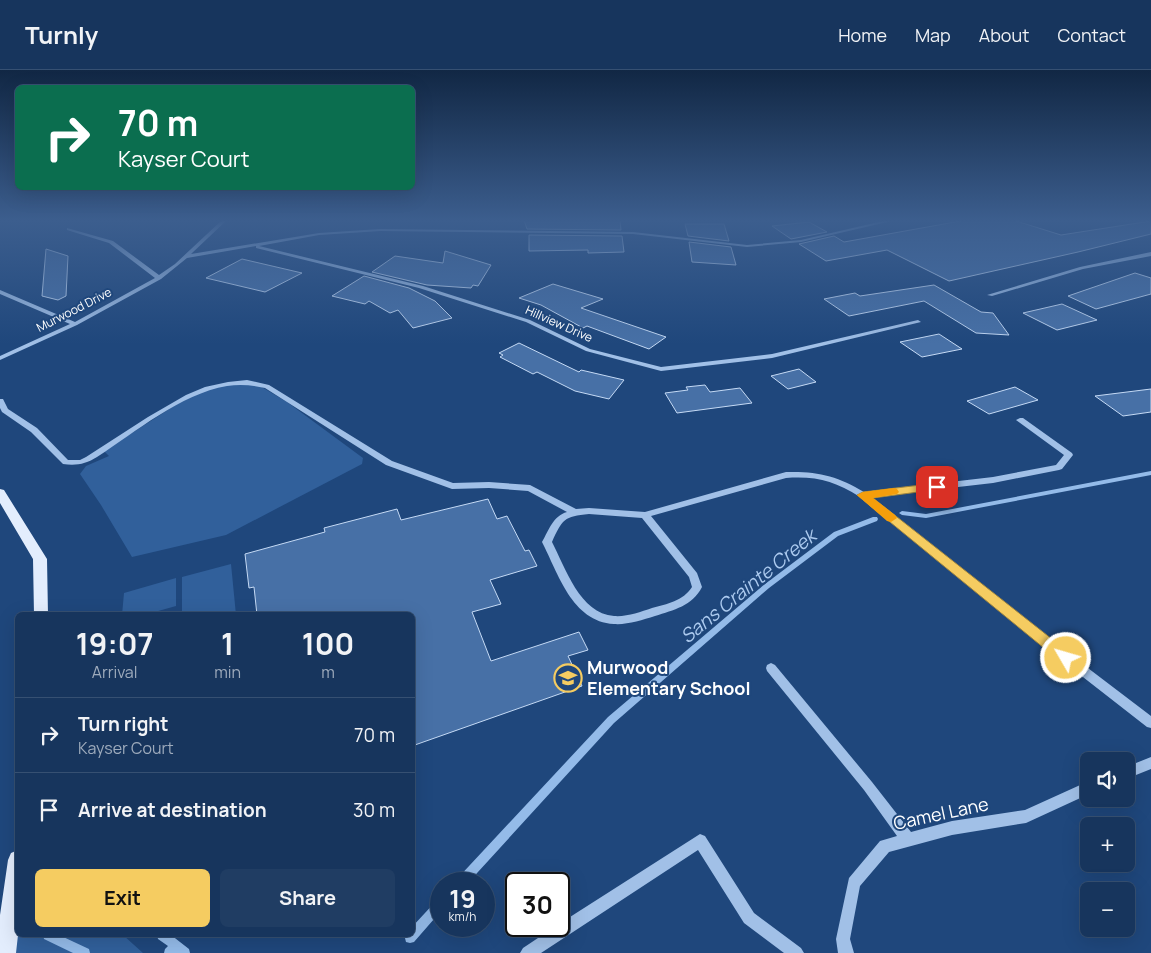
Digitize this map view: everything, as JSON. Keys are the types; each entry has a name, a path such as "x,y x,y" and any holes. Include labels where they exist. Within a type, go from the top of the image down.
{"main road":[{"path":"0,493 40,559 41,612"},
{"path":"5,953 15,881"}],"street":[{"path":"137,261 159,278"},
{"name":"Murwood Drive","path":"0,358 75,324 159,278 180,261"},
{"name":"Hillview Drive","path":"314,261 421,288 528,321 588,350 661,368 772,356 918,322"},
{"path":"990,295 1082,268 1115,261"},
{"path":"0,292 75,324"},
{"path":"0,401 5,410 34,430 66,462 82,462 208,388 235,382 255,382 267,386 389,463 452,486 489,485 530,488 576,513"},
{"path":"863,495 993,480 1059,467 1069,455 1020,420"},
{"path":"646,515 694,576 697,587 694,594 686,600 653,613 613,622 600,619 587,612 579,603 547,542 556,524 564,516 590,511 646,515 786,475 807,474 827,477 841,481 863,495 1043,640 1151,723"},
{"path":"771,668 868,786 908,840"},
{"path":"1135,769 1151,763"},
{"name":"Camel Lane","path":"846,953 843,939 854,883 885,846 952,828 1026,816 1080,792"},
{"path":"528,953 700,842 749,918 796,953"}],"shaded area":[{"path":"234,382 260,386 287,402 363,458 362,464 226,535 132,557 80,474 86,466 109,456 104,451 174,406 202,391"},
{"path":"231,564 236,612 182,612 182,577"},
{"path":"176,578 176,606 155,612 122,612 124,593"},
{"path":"17,937 125,937 143,953 5,953"}],"building":[{"path":"45,261 68,261 66,296 58,300 42,296"},
{"path":"238,261 251,261 302,273 265,292 206,278"},
{"path":"388,261 443,263 443,261 479,261 491,265 478,286 473,285 471,288 427,285 372,272"},
{"path":"735,261 736,265 692,262"},
{"path":"909,261 1037,261 949,281"},
{"path":"1135,273 1151,278 1151,294 1096,309 1068,296"},
{"path":"364,276 409,288 435,301 452,318 413,328 398,310 390,313 369,301 365,304 332,296"},
{"path":"553,284 603,299 581,308 666,337 649,349 587,326 583,328 541,305 519,298"},
{"path":"934,285 981,312 993,313 1009,335 976,333 924,301 849,316 824,299 855,293 860,296"},
{"path":"1062,304 1097,320 1057,330 1023,313"},
{"path":"939,334 962,349 922,357 900,342"},
{"path":"519,343 579,372 581,370 624,380 609,399 575,391 537,372 533,374 500,357 503,355 499,353"},
{"path":"799,369 816,382 788,389 771,376"},
{"path":"705,385 710,392 740,388 752,403 677,413 665,393 688,390 686,387"},
{"path":"1015,387 1038,400 989,414 967,401"},
{"path":"1151,389 1151,412 1123,416 1095,396"},
{"path":"488,499 497,519 507,516 525,551 529,550 537,566 490,580 501,604 472,612 491,661 579,632 588,650 568,656 582,686 415,745 415,612 257,612 254,587 249,588 245,554 325,532 324,528 397,509 401,520"}],"waterway":[{"name":"Sans Crainte Creek","path":"902,513 926,516 1151,473"},
{"name":"Sans Crainte Creek","path":"471,872 611,720 767,586 836,534 875,519"},
{"name":"Sans Crainte Creek","path":"415,933 430,916"},
{"path":"52,937 85,953"},
{"path":"165,937 185,953"},
{"path":"169,953 176,946"}],"slow traffic":[{"path":"891,518 863,495 894,492"}],"place":[{"name":"Murwood Elementary School","path":"568,678"}],"route":[{"path":"937,487 863,495 1066,658"}]}
